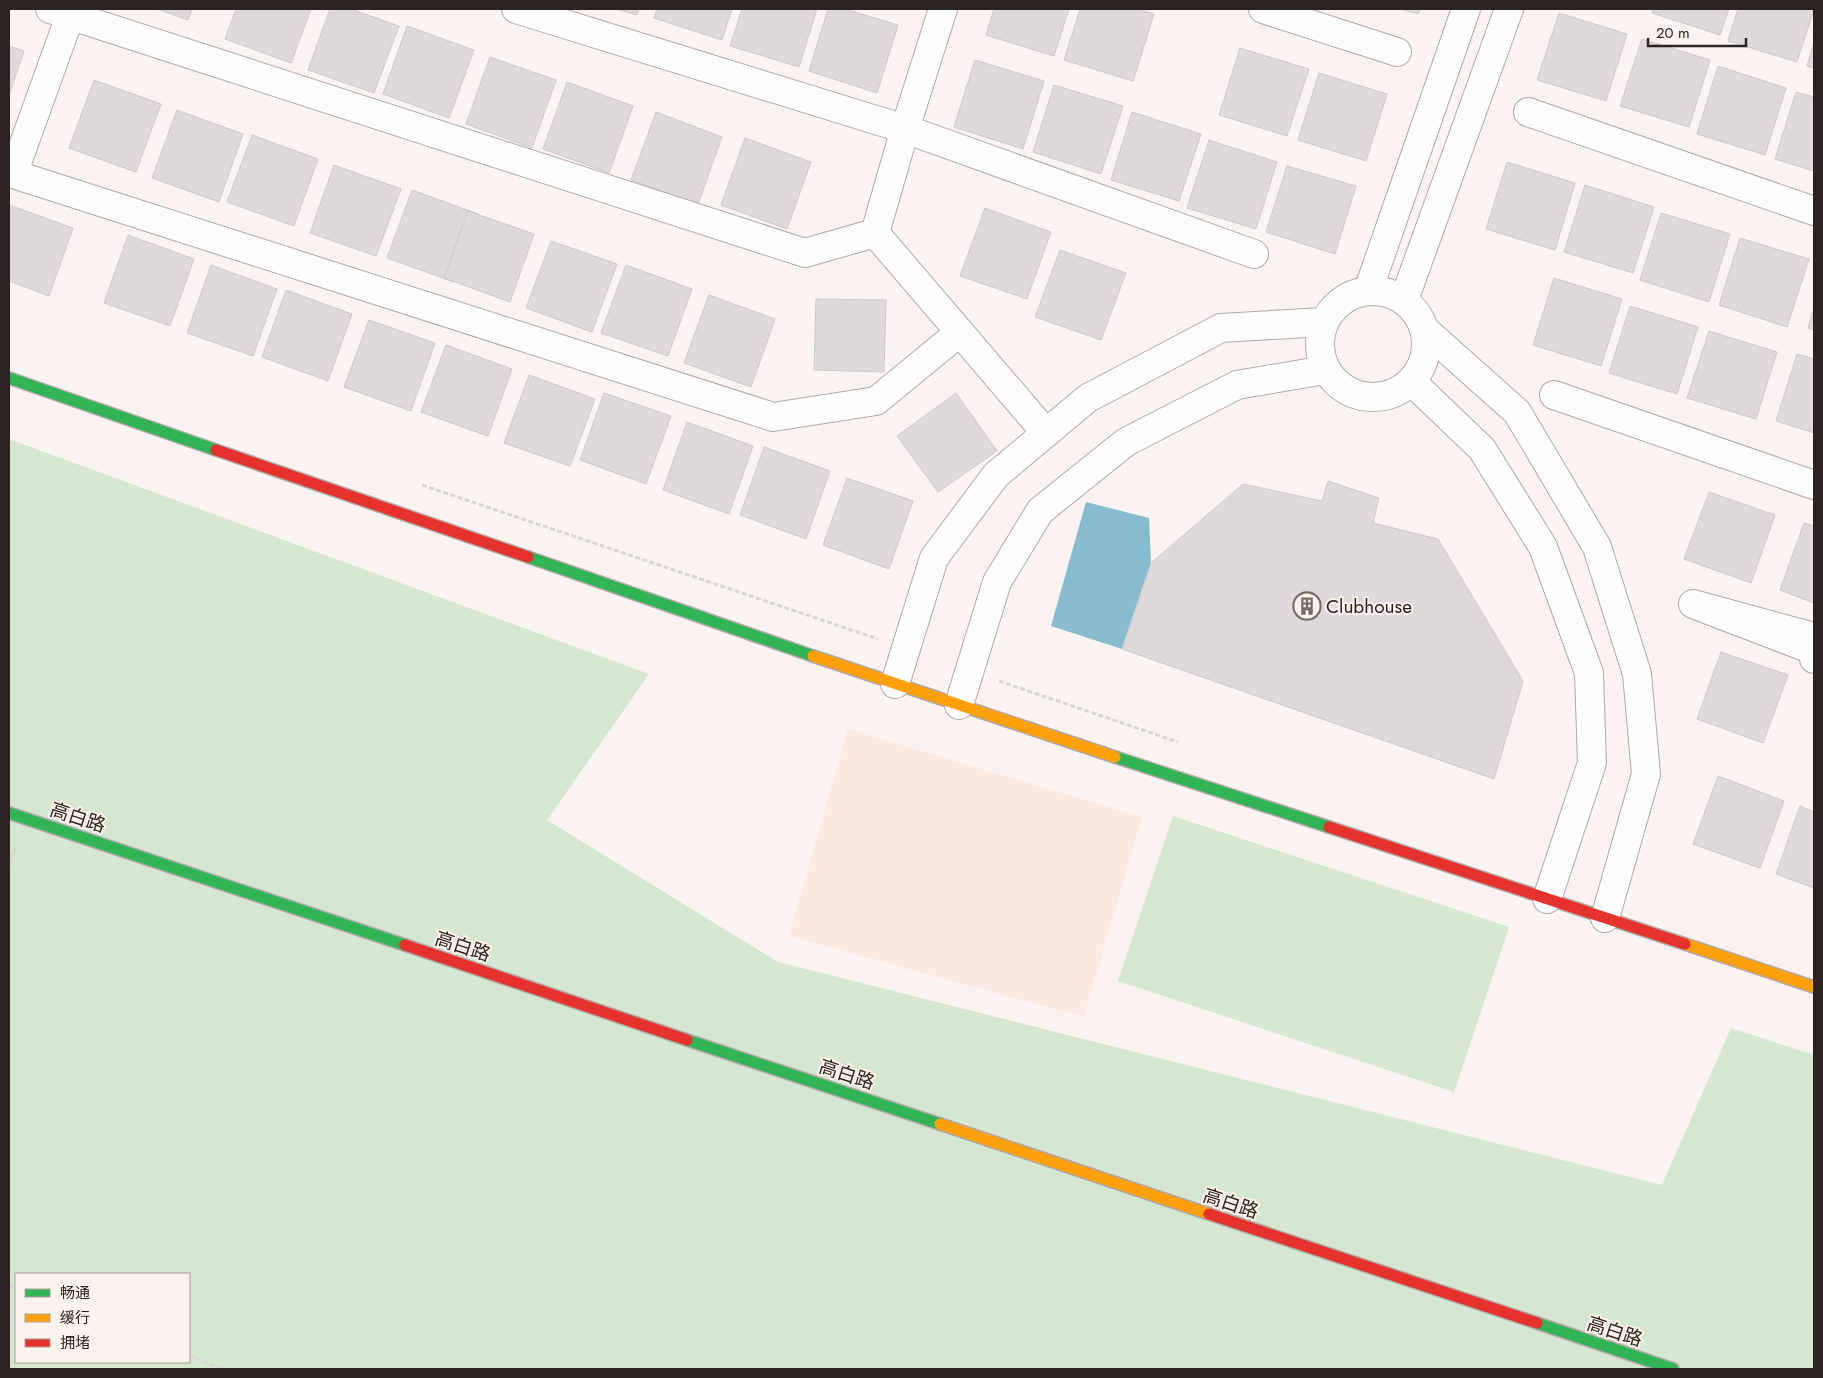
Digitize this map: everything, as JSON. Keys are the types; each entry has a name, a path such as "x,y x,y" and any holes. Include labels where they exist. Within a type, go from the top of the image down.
{"street":[{"path":"516,9 905,128 1254,254"},
{"path":"875,233 905,128 943,9"},
{"path":"1264,9 1397,52"},
{"path":"1368,290 1466,9"},
{"path":"1404,300 1510,9"},
{"path":"875,233 806,253 60,12 11,174 773,417 876,401 960,332"},
{"path":"1528,112 1814,211"},
{"path":"875,233 1046,433"},
{"path":"1368,290 1387,292 1404,300 1417,313 1425,330 1427,348 1422,366 1412,382 1398,392 1382,397 1366,397 1350,393 1336,384 1326,370 1320,354 1319,337 1324,322 1335,306 1350,295 1368,290"},
{"path":"895,684 934,558 996,475 1088,398 1221,328 1324,322"},
{"path":"1425,330 1517,412 1597,547 1637,674 1646,774 1605,918"},
{"path":"960,705 997,582 1040,511 1126,442 1237,385 1326,370"},
{"path":"9,378 895,684 1814,987"},
{"path":"1412,382 1482,449 1543,547 1589,673 1592,763 1546,898"},
{"path":"1554,395 1814,485"},
{"path":"1814,637 1693,604 1813,650 1814,659"},
{"name":"高白路","path":"9,813 1673,1369"}],"path":[{"path":"190,1356 223,1369"}],"shaded area":[{"path":"848,729 1142,817 1084,1017 789,936"}],"green space":[{"path":"9,439 649,674 547,820 778,962 1662,1185 1731,1028 1814,1055 1814,1369 9,1369"},
{"path":"1173,816 1509,927 1454,1092 1118,981"}],"water":[{"path":"1086,502 1149,518 1151,563 1122,649 1051,626"}],"building":[{"path":"157,9 192,9 188,20"},
{"path":"236,9 311,9 291,63 225,39"},
{"path":"330,9 351,9 399,26 374,93 308,70"},
{"path":"616,9 639,9 637,15"},
{"path":"657,9 732,9 722,40 654,18"},
{"path":"742,9 817,9 799,67 730,46"},
{"path":"828,9 845,9 898,25 877,93 809,71"},
{"path":"994,9 1069,9 1054,56 986,35"},
{"path":"1080,9 1138,9 1154,14 1133,81 1064,60"},
{"path":"1400,9 1420,9 1418,14"},
{"path":"1653,9 1729,9 1720,35 1652,13"},
{"path":"1738,9 1814,9 1797,62 1728,41"},
{"path":"1559,13 1627,34 1606,101 1537,80"},
{"path":"407,26 474,50 449,118 383,94"},
{"path":"1642,39 1710,60 1689,127 1620,106"},
{"path":"1814,42 1814,68 1807,66"},
{"path":"9,46 24,51 9,95"},
{"path":"1240,48 1309,69 1287,136 1219,115"},
{"path":"490,57 556,80 532,148 466,124"},
{"path":"975,60 1044,81 1023,149 954,127"},
{"path":"1718,66 1786,88 1765,155 1697,134"},
{"path":"1319,73 1387,94 1366,161 1298,140"},
{"path":"94,80 161,104 136,172 69,148"},
{"path":"567,82 633,106 609,173 543,149"},
{"path":"1054,85 1123,106 1101,174 1033,152"},
{"path":"1796,92 1814,97 1814,171 1775,159"},
{"path":"177,110 243,134 219,202 152,178"},
{"path":"656,112 722,137 698,204 631,180"},
{"path":"1132,112 1201,134 1179,201 1111,180"},
{"path":"252,135 318,159 294,226 227,202"},
{"path":"745,138 811,162 787,229 721,205"},
{"path":"1209,140 1277,162 1256,229 1187,208"},
{"path":"1507,162 1575,183 1555,250 1486,229"},
{"path":"334,165 401,189 376,256 310,233"},
{"path":"1287,166 1356,186 1335,254 1266,232"},
{"path":"1585,185 1654,207 1633,273 1564,252"},
{"path":"412,190 478,214 454,282 387,258"},
{"path":"9,205 73,228 49,296 9,281"},
{"path":"985,208 1051,232 1027,299 960,276"},
{"path":"468,211 534,234 510,302 444,278"},
{"path":"1661,213 1730,234 1709,302 1640,280"},
{"path":"128,235 194,259 170,326 104,303"},
{"path":"1740,238 1809,259 1787,327 1719,305"},
{"path":"551,241 617,264 592,332 526,308"},
{"path":"1060,250 1126,273 1101,340 1035,317"},
{"path":"211,265 277,289 253,356 187,333"},
{"path":"626,265 692,289 668,356 601,333"},
{"path":"1554,278 1622,299 1601,366 1533,345"},
{"path":"286,290 352,314 328,381 262,357"},
{"path":"709,295 775,319 751,387 684,363"},
{"path":"816,299 886,300 884,372 814,370"},
{"path":"1630,306 1698,327 1677,394 1609,373"},
{"path":"1814,308 1814,330 1808,328"},
{"path":"369,320 435,343 411,411 344,387"},
{"path":"1709,331 1777,352 1756,419 1687,398"},
{"path":"446,345 512,369 488,436 421,412"},
{"path":"1797,354 1814,359 1814,433 1776,421"},
{"path":"529,375 595,399 570,466 504,443"},
{"path":"604,393 671,416 646,484 580,460"},
{"path":"956,393 997,451 938,492 897,436"},
{"path":"687,422 753,446 729,514 663,490"},
{"path":"764,447 830,471 806,539 740,515"},
{"path":"847,478 913,501 889,569 823,545"},
{"name":"Clubhouse","path":"1328,481 1379,498 1373,523 1438,539 1523,681 1494,779 1122,649 1151,563 1243,484 1322,501"},
{"path":"1709,492 1775,515 1751,583 1684,559"},
{"path":"1804,523 1814,526 1814,603 1780,590"},
{"path":"1721,652 1788,675 1763,743 1697,719"},
{"path":"1718,776 1784,801 1760,868 1693,844"},
{"path":"1800,806 1814,812 1814,888 1776,874"}],"traffic: fast":[{"path":"9,378 216,450"},
{"path":"528,557 813,656"},
{"path":"1115,757 1329,827"},
{"path":"9,813 405,945"},
{"path":"687,1040 940,1124"},
{"path":"1537,1323 1673,1369"}],"traffic: slow":[{"path":"813,656 1115,757"},
{"path":"1685,944 1814,987"},
{"path":"940,1124 1209,1214"}],"traffic: jam":[{"path":"216,450 528,557"},
{"path":"1329,827 1685,944"},
{"path":"405,945 687,1040"},
{"path":"1209,1214 1537,1323"}],"place":[{"name":"Clubhouse","path":"1307,606"}]}
